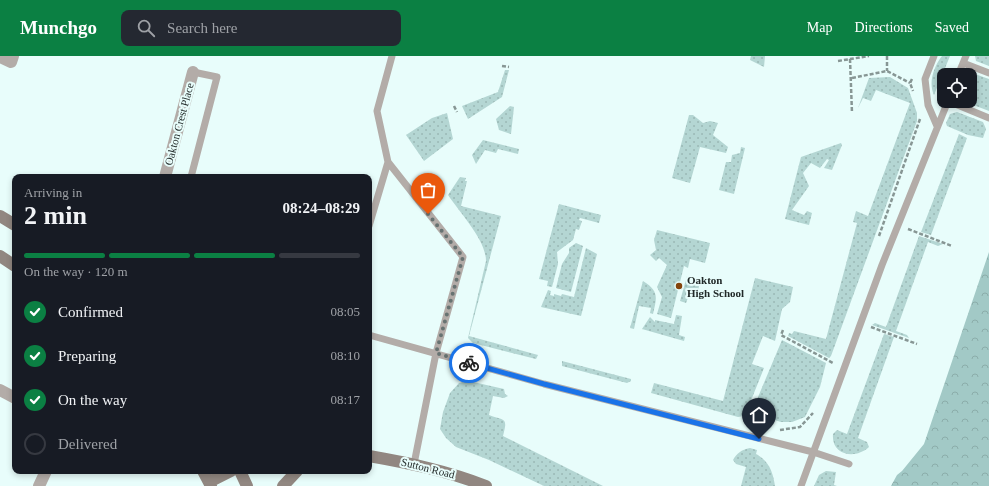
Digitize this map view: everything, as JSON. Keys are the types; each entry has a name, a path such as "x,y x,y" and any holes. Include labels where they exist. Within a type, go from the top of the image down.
{"street":[{"path":"0,57 11,62 13,56"},
{"name":"Oakton Crest Place","path":"166,174 193,72"},
{"path":"0,216 12,223"},
{"path":"0,256 12,264"},
{"path":"0,390 12,396"},
{"name":"Sutton Road","path":"372,457 414,464 465,478 486,486"},
{"path":"39,486 45,474"},
{"path":"205,474 210,484 226,474"},
{"path":"241,474 247,486"},
{"path":"283,486 294,474"}],"lane":[{"path":"392,56 377,110 388,162 463,257 436,353 414,464"},
{"path":"934,56 925,79 928,105 937,126"},
{"path":"965,59 989,73"},
{"path":"192,174 217,77 193,72"},
{"path":"801,486 898,226 945,108"},
{"path":"965,108 989,118"},
{"path":"372,216 388,162"},
{"path":"372,336 544,384 813,452 849,464"}],"path":[{"path":"838,61 869,56"},
{"path":"887,56 888,71"},
{"path":"850,59 852,78 852,113"},
{"path":"502,66 508,68"},
{"path":"852,78 888,71 910,83 915,96"},
{"path":"910,83 913,76"},
{"path":"454,106 457,112"},
{"path":"877,242 920,122 920,115"},
{"path":"884,220 952,246"},
{"path":"861,324 917,344"},
{"path":"783,330 782,335 833,362"},
{"path":"830,369 835,355"},
{"path":"776,429 784,430 800,427 812,416 815,409"}],"shaded area":[{"path":"751,56 765,56 764,67 750,60"},
{"path":"942,56 950,56 945,68 937,68 937,88 934,95 932,90 932,80 937,65"},
{"path":"975,56 989,56 989,66 976,61"},
{"path":"505,70 509,70 502,97 468,119 462,106 498,92"},
{"path":"977,75 989,79 989,111 977,106"},
{"path":"890,77 908,88 917,113 917,121 829,358 788,336 789,333 792,334 794,331 826,339 857,223 853,222 856,211 868,216 910,103 876,90 871,101 863,98 858,108 869,78"},
{"path":"510,106 514,107 511,134 499,130 496,119"},
{"path":"957,112 983,122 986,129 983,138 968,135 947,126 946,123 950,114"},
{"path":"447,113 453,139 424,161 406,135 432,118"},
{"path":"689,115 693,115 703,123 710,121 718,123 713,135 728,147 726,153 700,147 690,183 672,178"},
{"path":"959,134 967,138 931,235 921,232"},
{"path":"483,140 519,149 518,154 498,149 496,153 485,150 476,164 472,155"},
{"path":"841,143 842,145 832,170 824,168 829,160 827,159 820,168 811,163 803,173 809,186 792,210 804,215 807,211 812,213 809,225 785,219 801,157"},
{"path":"741,147 745,148 734,194 719,190 726,162 731,162 732,155 740,153"},
{"path":"460,177 466,178 465,181 467,181 461,206 501,216 469,336 538,355 536,359 473,343 468,338 486,261 482,244 472,227 448,195"},
{"path":"559,204 601,215 599,223 580,218 579,220 582,221 579,230 576,229 573,240 557,252 558,264 552,287 547,286 548,281 539,279"},
{"path":"657,230 710,243 705,263 690,259 688,268 684,266 671,318 657,314 662,297 657,287 667,265 659,258 656,261 650,255 656,250 654,240"},
{"path":"919,236 943,244 938,246 928,242 896,331 907,335 909,338 872,325 875,323 886,327"},
{"path":"576,243 583,246 571,292 556,288 562,264 569,253 569,248"},
{"path":"586,248 597,254 581,316 541,307 548,290 551,291 550,295 554,296 554,294 561,296 562,294 574,297"},
{"path":"687,276 693,278 691,285 699,286 697,297 689,295 686,303 680,301"},
{"path":"755,278 793,287 790,302 782,309 775,341 763,336 752,364 764,368 748,408 753,409 782,340 826,363 820,387 805,417 792,422 781,422 755,414 738,417 651,393 654,383 723,401"},
{"path":"643,281 652,288 656,295 656,299 653,314 650,313 651,308 639,306 634,329 630,328"},
{"path":"676,315 682,316 679,335 685,337 684,341 642,329 650,317 655,322 655,320 674,324"},
{"path":"884,334 894,337 858,438 867,442 869,447 857,453 845,453 836,447 833,441 833,434 837,430 847,434"},
{"path":"562,361 631,379 631,381 627,383 562,366"},
{"path":"469,381 504,389 505,394 508,396 504,398 493,396 489,415 504,421 505,426 503,436 603,486 544,486 489,460 456,447 446,438 440,429 443,412 450,393 459,383"},
{"path":"750,448 757,450 756,454 770,467 775,486 741,486 746,467 736,464 733,460 740,452"},
{"path":"826,471 836,472 834,485 837,486 814,486 819,475"}],"green space":[{"path":"989,252 989,486 891,486 897,475 924,444"}],"way so far":[{"path":"428,214 463,257 436,353 469,363"}],"place":[{"name":"Oakton High School","path":"679,286"}],"route":[{"path":"469,363 544,384 759,439"}]}
